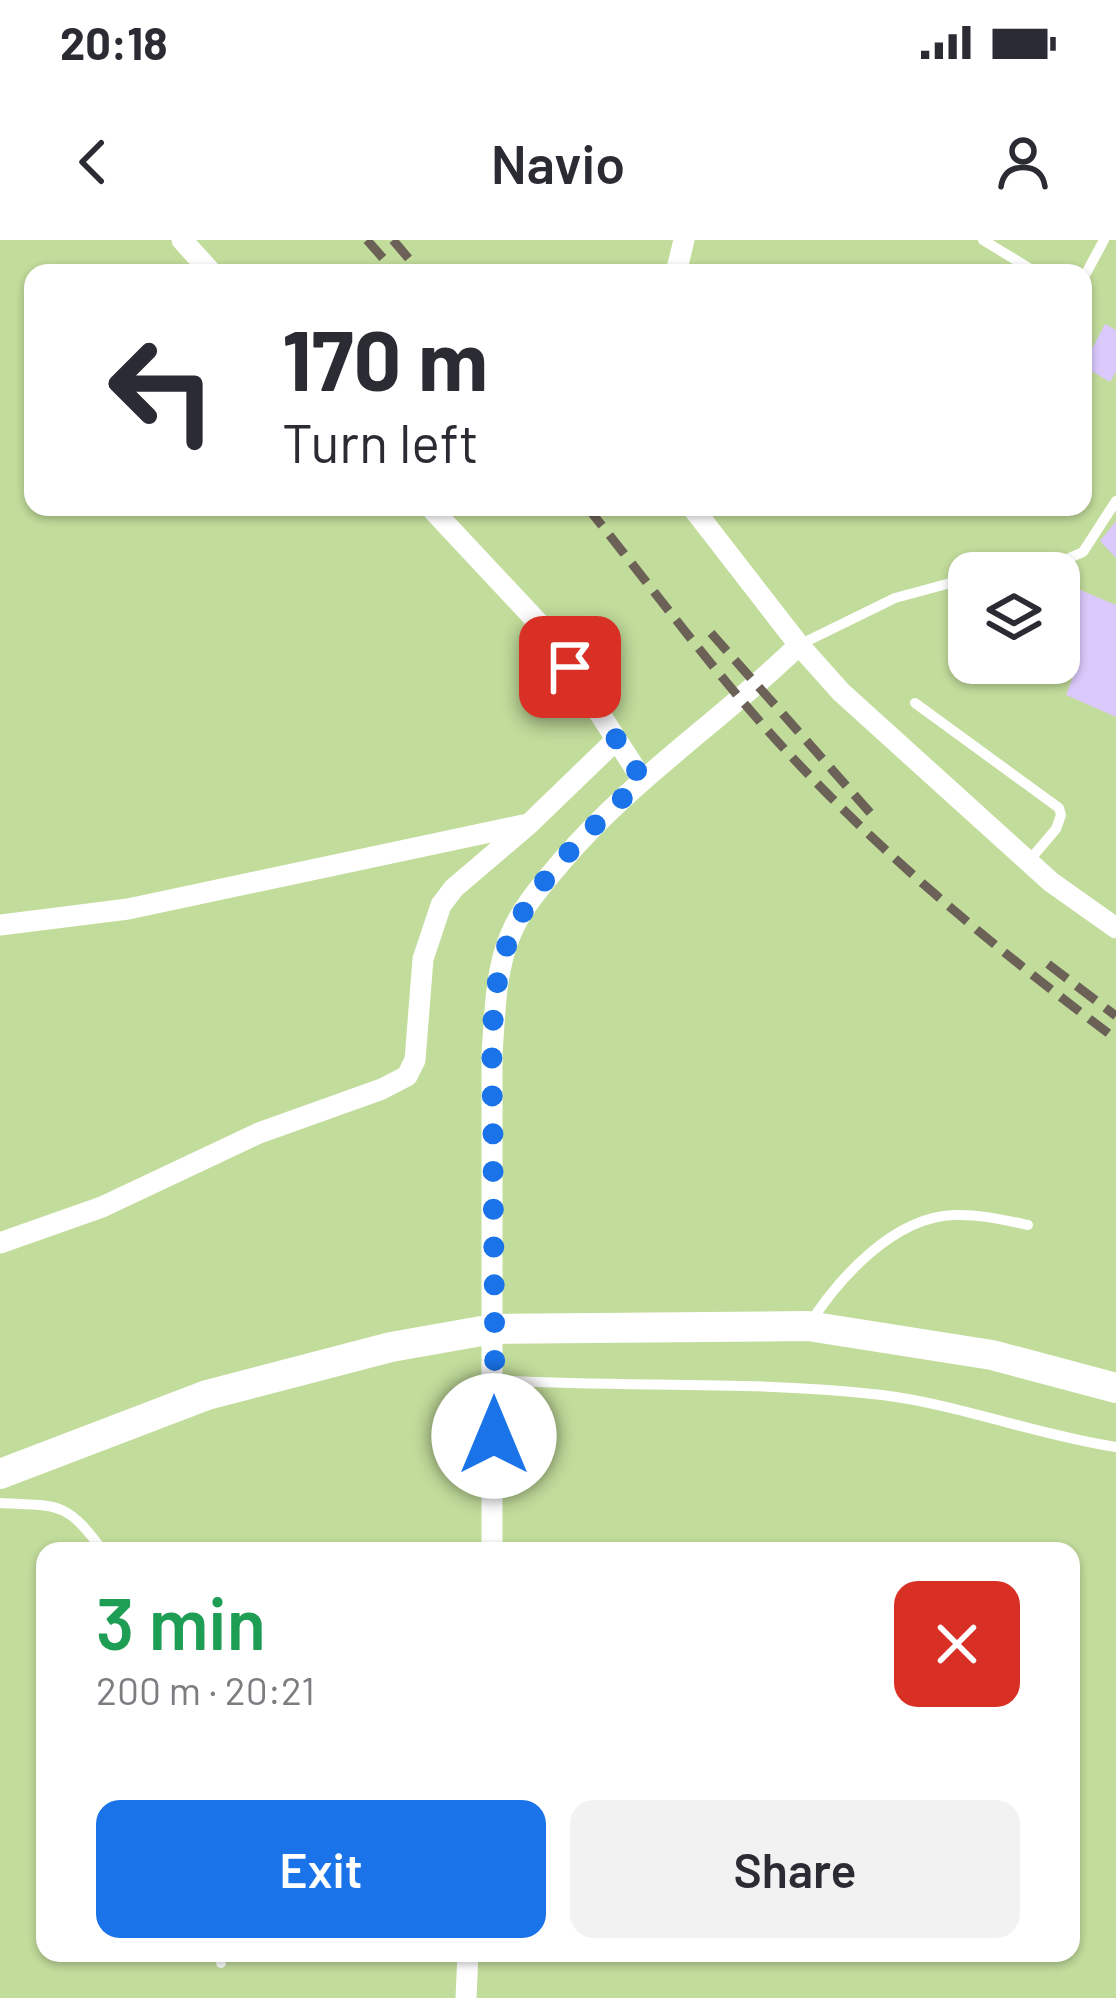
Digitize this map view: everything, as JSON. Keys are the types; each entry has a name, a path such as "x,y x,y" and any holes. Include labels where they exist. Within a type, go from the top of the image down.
{"street":[{"path":"182,240 204,264"},
{"path":"438,516 546,631 642,779"},
{"path":"699,516 799,645 893,742 1028,862 1116,928"},
{"path":"492,1542 492,1054 496,997 510,937 540,887 581,840 642,779 799,645"},
{"path":"0,1243 102,1207 259,1133 407,1076 415,1060 422,959 441,905 616,740"},
{"path":"0,925 128,909 529,824"},
{"path":"0,1474 207,1395 391,1347 494,1329 808,1326 992,1355 1116,1388"},
{"path":"466,1998 468,1962"}],"lane":[{"path":"983,240 1022,264"},
{"path":"1080,552 1116,501"},
{"path":"799,645 895,598 948,584"},
{"path":"915,703 1059,808 1056,829 1028,862"},
{"path":"808,1326 859,1263 923,1221 950,1215 988,1216 1028,1225"},
{"path":"494,1380 602,1387 733,1386 886,1396 1116,1448"},
{"path":"0,1503 60,1508 79,1519 96,1542"}],"green space":[{"path":"0,240 1116,240 1116,1998 0,1998"}],"building":[{"path":"1105,324 1116,330 1116,372 1110,382 1092,371 1092,349"},
{"path":"1116,521 1116,558 1100,541"},
{"path":"1080,590 1116,605 1116,717 1066,695 1070,684 1080,684"}],"railway":[{"path":"367,240 388,264"},
{"path":"393,240 413,264"},
{"path":"594,516 738,696 829,795 947,905 1116,1039"},
{"path":"711,633 874,817"},
{"path":"1048,964 1116,1016"}],"route":[{"path":"494,1436 492,1054 503,965 510,937 540,887 642,779 570,667"}]}
